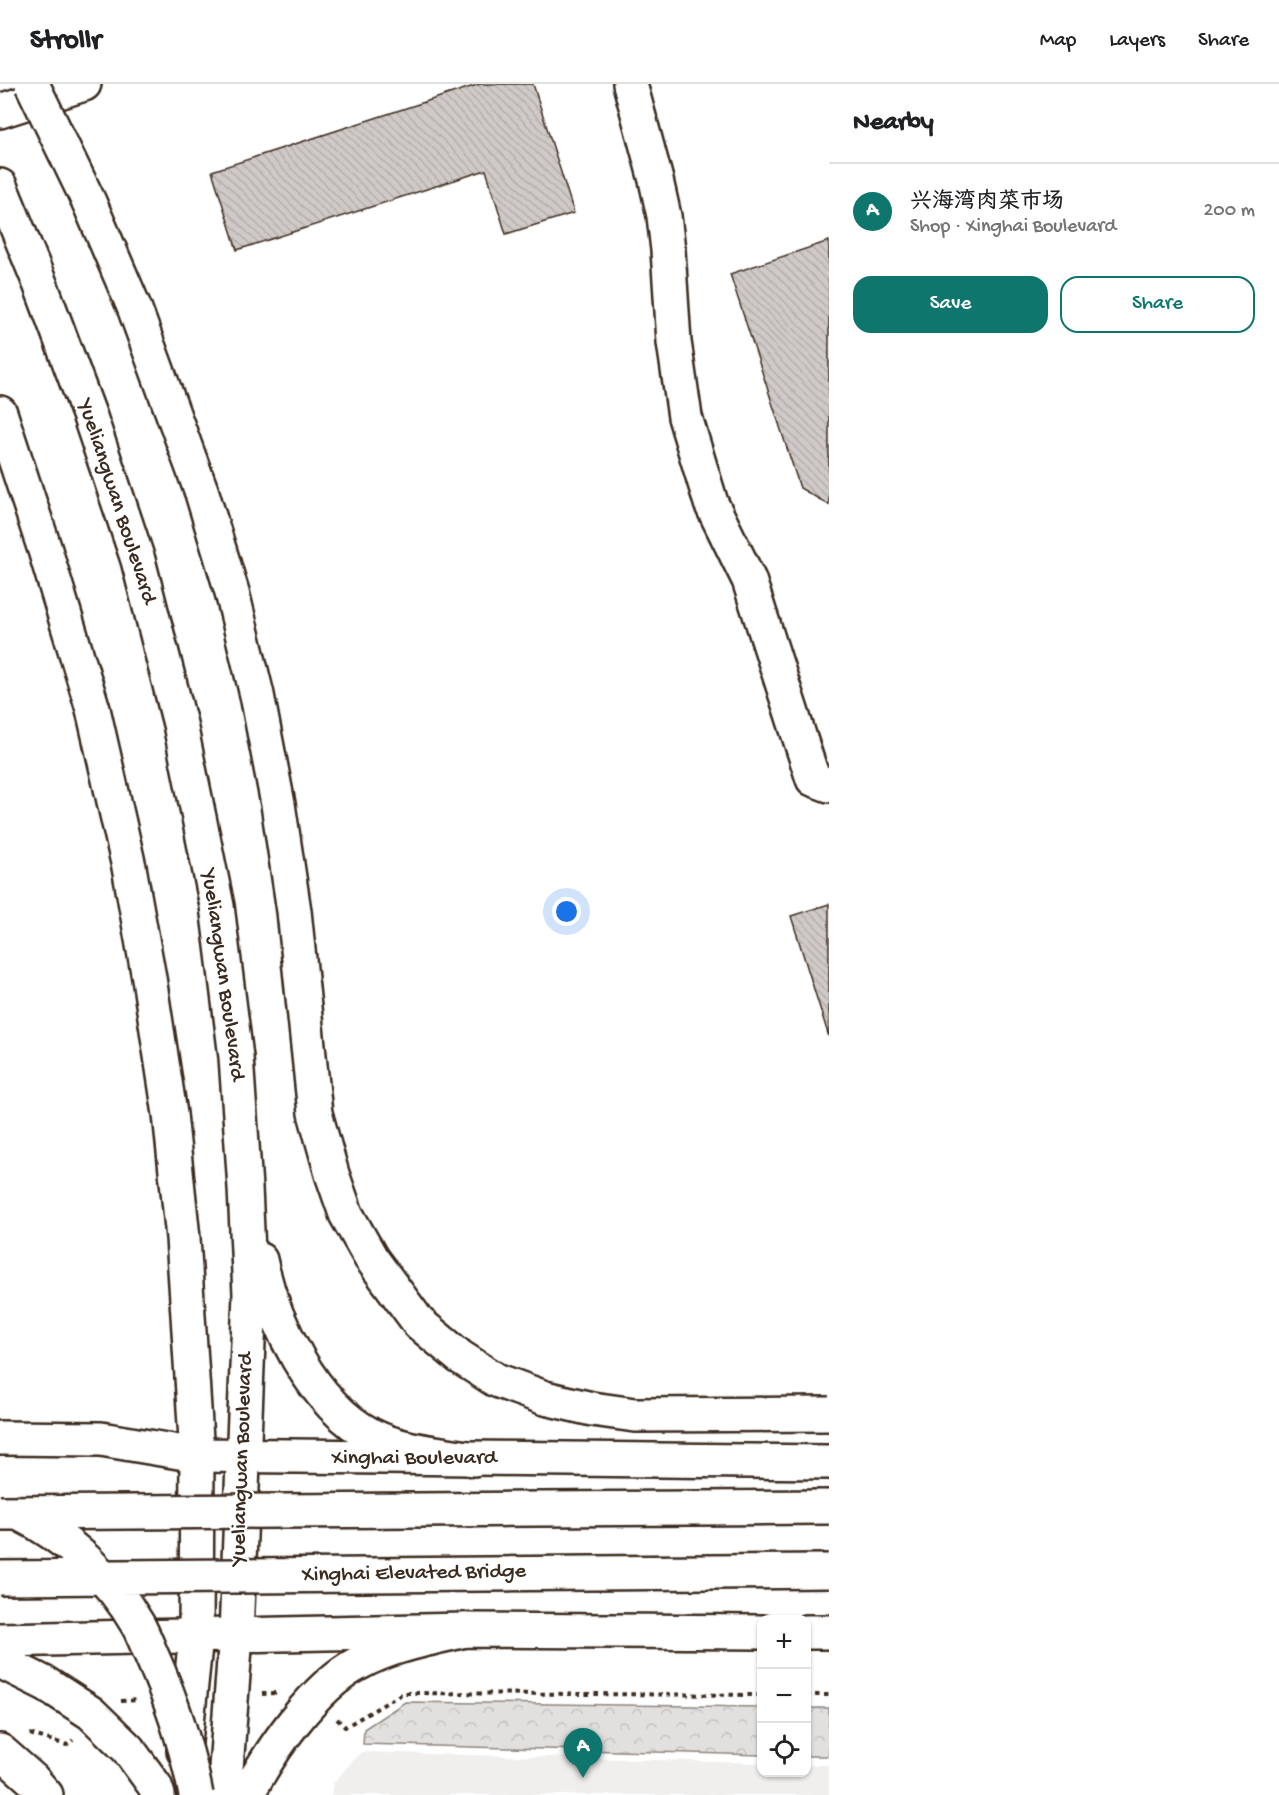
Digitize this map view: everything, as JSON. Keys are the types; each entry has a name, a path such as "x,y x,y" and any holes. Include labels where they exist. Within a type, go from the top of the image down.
{"main road":[{"path":"32,84 88,202 134,307 201,493 232,592 257,695 278,804 294,911 315,1113 346,1214 371,1258 419,1323 460,1357 496,1380 544,1398 591,1409 635,1415 829,1414"},
{"path":"0,111 84,84"},
{"path":"630,84 657,180 664,216 674,342 685,417 711,503 749,580 813,779 829,785"},
{"name":"Yueliangwan Boulevard","path":"0,186 41,286 90,417 138,560 180,724 217,906 236,1057 250,1294 236,1634 224,1795"},
{"name":"Yueliangwan Boulevard","path":"0,413 45,550 93,709 129,867 170,1114 183,1238 197,1455 196,1636 180,1795"},
{"path":"245,1188 261,1264 275,1311 295,1353 317,1387 346,1418 371,1435 406,1448 474,1459"},
{"name":"Xinghai Boulevard","path":"0,1438 101,1439 197,1455 829,1462"},
{"path":"0,1504 33,1520 76,1551 108,1583 138,1625 165,1689 183,1740 196,1795"},
{"path":"0,1513 829,1507"},
{"name":"Xinghai Elevated Bridge","path":"0,1578 829,1571"},
{"path":"0,1640 465,1630 757,1632"},
{"path":"247,1795 288,1729 324,1688 358,1663 402,1645 465,1630"},
{"path":"811,1632 829,1632"},
{"path":"0,1661 45,1684 91,1713 128,1749 155,1786 158,1795"},
{"path":"11,1742 33,1780 46,1795"}],"path":[{"path":"345,1727 404,1693 757,1695"},
{"path":"811,1695 829,1695"},
{"path":"11,1742 67,1744"}],"shaded area":[{"path":"361,1752 757,1763 757,1777 811,1777 811,1765 829,1765 829,1795 331,1795 333,1783"}],"green space":[{"path":"405,1702 757,1707 757,1755 363,1744 364,1729"},
{"path":"811,1708 829,1708 829,1756 811,1756"}],"building":[{"path":"480,84 533,84 574,213 506,234 486,170 237,250 212,171"},
{"path":"829,241 829,505 800,488 730,274"},
{"path":"829,904 829,1037 791,916"}],"place":[{"name":"兴海湾肉菜市场","path":"583,1778"}]}
